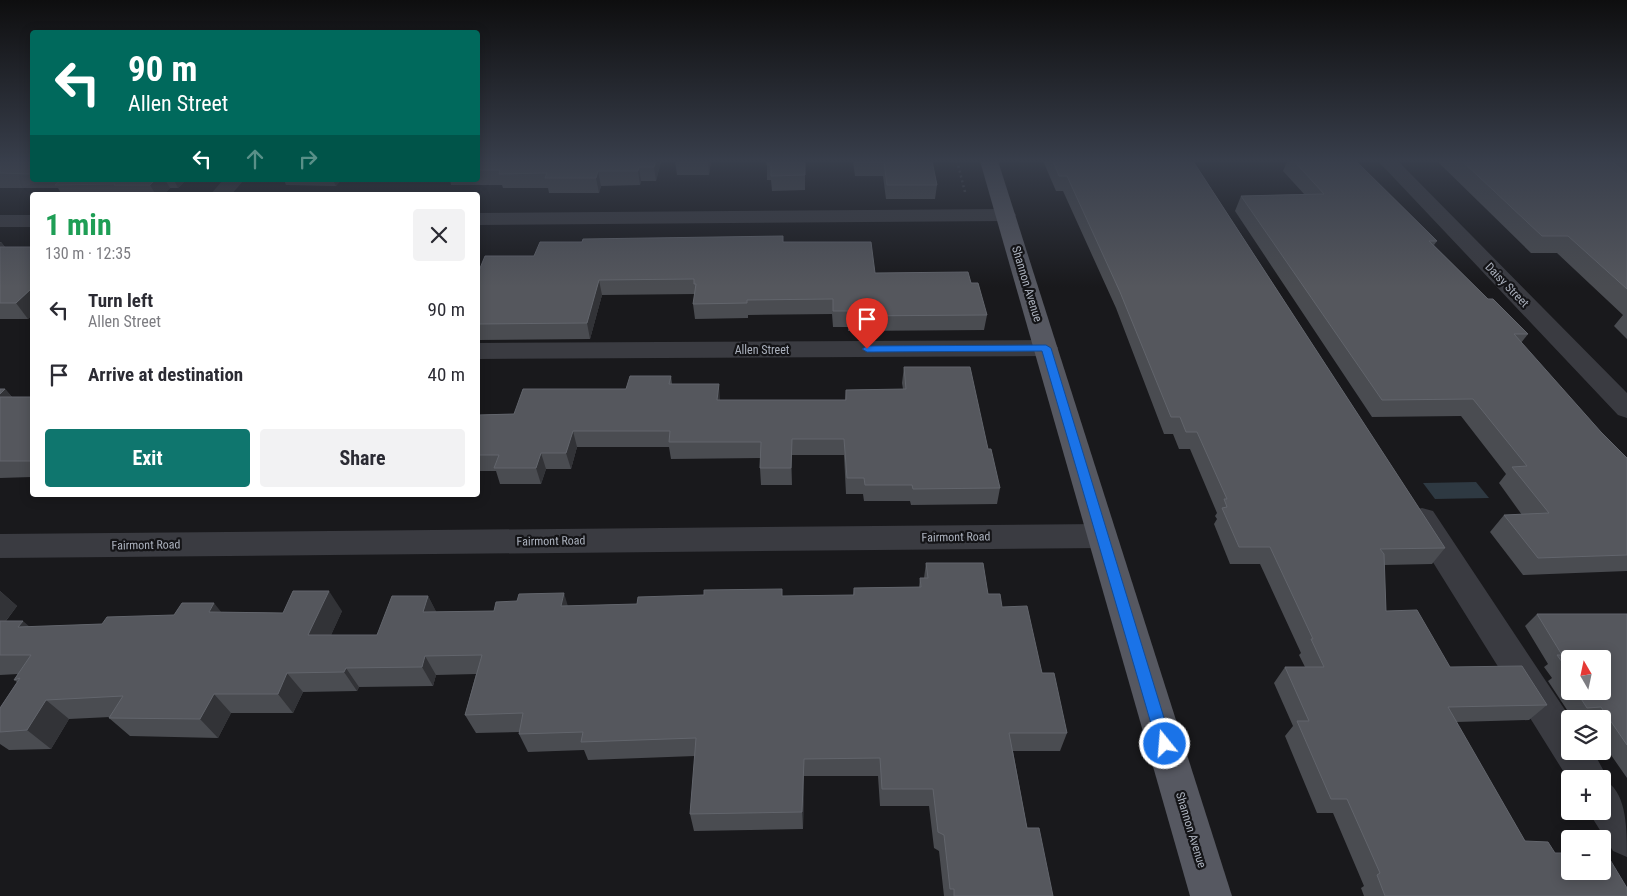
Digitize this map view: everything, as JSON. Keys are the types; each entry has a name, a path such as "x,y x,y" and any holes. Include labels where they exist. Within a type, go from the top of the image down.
{"main road":[{"name":"Shannon Avenue","path":"1002,203 1211,896"}],"street":[{"name":"Daisy Street","path":"1427,203 1627,409"},
{"path":"480,219 1006,215"},
{"path":"0,221 30,221"},
{"name":"Allen Street","path":"480,351 1046,348"},
{"path":"1407,497 1561,735"},
{"name":"Fairmont Road","path":"0,546 1102,536"},
{"path":"1611,813 1627,837"}],"shaded area":[{"path":"1476,482 1489,498 1435,499 1423,483"}],"building":[{"path":"1079,203 1220,203 1445,548 1380,549 1384,554 1386,611 1417,610 1450,667 1522,666 1547,705 1448,707 1525,841 1548,842 1555,853 1561,853 1561,880 1611,880 1611,861 1627,888 1627,896 1385,896 1377,875 1380,873 1347,799 1331,799 1297,721 1309,721 1285,667 1324,667 1311,639 1313,639 1270,547 1239,547 1222,508 1227,507 1224,499 1227,499 1197,432 1186,432 1180,417 1171,417 1120,292"},
{"path":"1246,203 1398,203 1437,241 1429,241 1488,299 1493,299 1528,334 1514,334 1601,432 1627,458 1627,555 1538,558 1504,515 1549,513 1512,467 1527,466 1473,399 1382,400"},
{"path":"1507,203 1627,203 1627,289 1568,236 1542,236"},
{"path":"783,236 783,242 871,242 875,273 968,272 971,283 978,283 987,315 849,316 849,311 833,311 833,299 747,300 747,303 693,304 696,284 694,284 694,279 599,280 587,323 480,324 480,268 485,256 534,256 540,242 582,242 583,239"},
{"path":"0,247 30,247 30,290 16,303 0,303"},
{"path":"904,367 970,367 988,449 991,449 1000,488 913,489 912,485 865,485 864,478 847,478 844,439 792,439 791,468 760,468 761,442 669,442 670,431 573,431 566,453 541,453 536,468 494,468 499,455 480,455 480,415 514,414 523,389 626,389 630,376 671,376 669,384 719,384 717,400 846,400 846,390 906,389"},
{"path":"0,397 30,397 30,461 0,461"},
{"path":"926,563 983,563 988,594 1000,594 1002,607 1027,606 1042,673 1054,673 1067,733 1009,733 1027,828 1039,828 1053,896 954,896 954,889 950,889 944,835 938,832 933,789 882,789 880,758 804,759 802,812 690,814 696,738 581,742 583,732 519,734 523,713 465,715 482,655 425,656 422,667 346,668 344,672 287,673 278,694 214,694 200,719 109,718 123,696 46,700 27,730 0,732 0,708 20,678 14,680 31,655 0,655 0,621 23,621 18,627 102,624 107,617 174,615 182,603 214,603 209,612 283,613 293,591 329,591 308,635 377,635 392,596 428,596 423,612 494,611 496,602 517,601 519,594 564,593 561,606 637,604 638,597 704,595 704,590 782,589 782,596 854,595 854,588 921,587 920,578 928,578"},
{"path":"1537,614 1627,614 1627,745 1611,722 1611,710 1603,710 1601,707 1587,708 1582,700 1611,700 1611,650 1561,650 1561,653"}],"route":[{"path":"867,349 1046,348 1165,744"}]}
